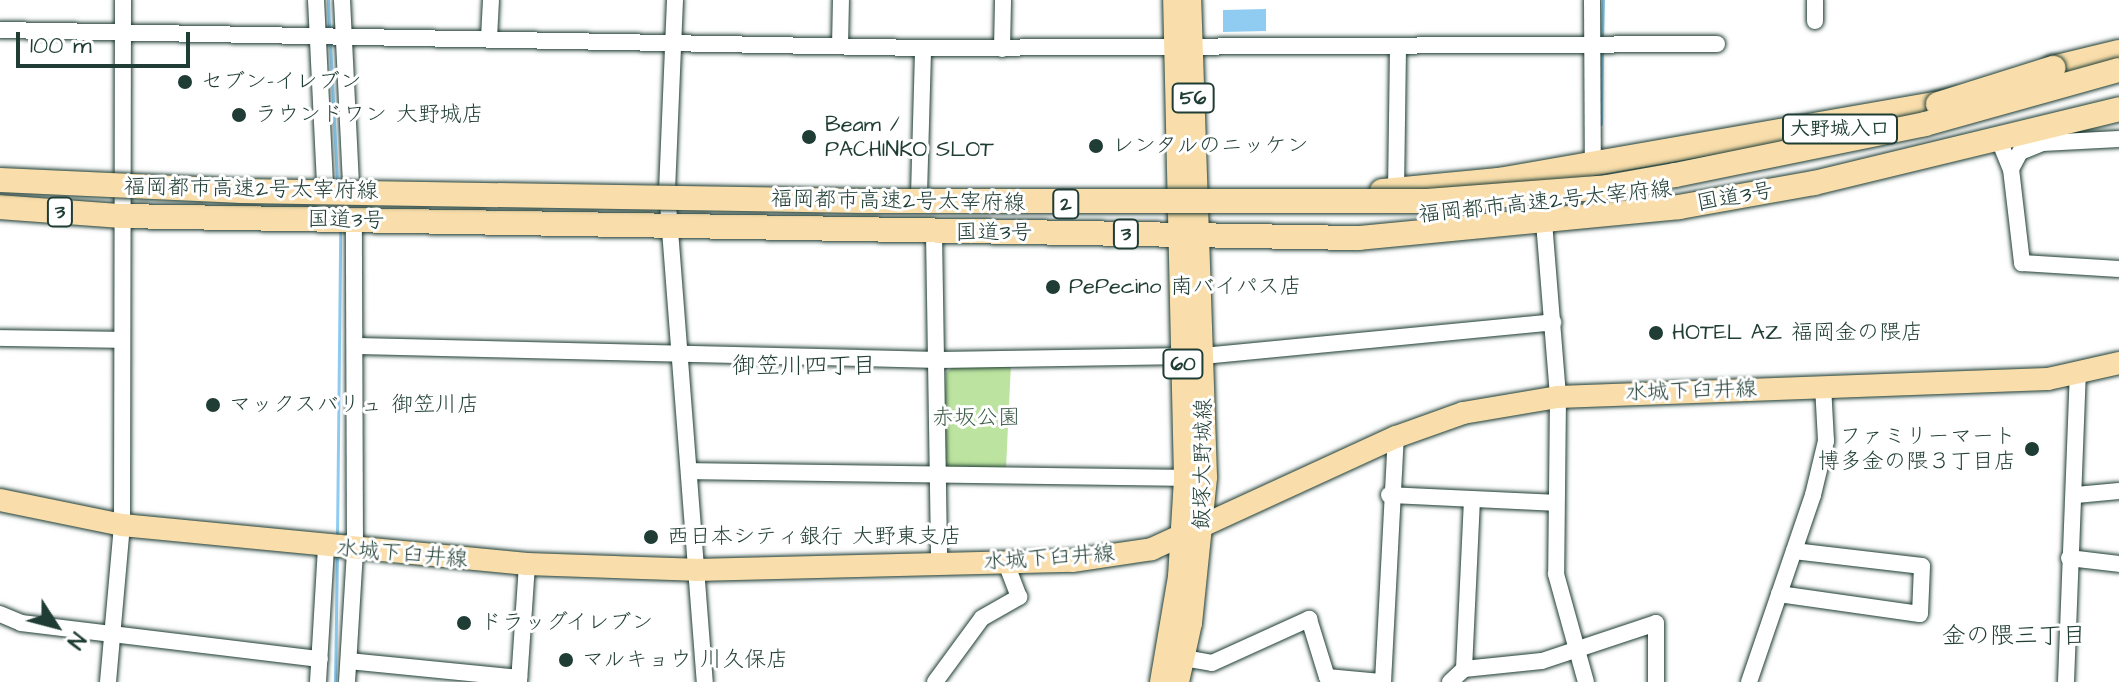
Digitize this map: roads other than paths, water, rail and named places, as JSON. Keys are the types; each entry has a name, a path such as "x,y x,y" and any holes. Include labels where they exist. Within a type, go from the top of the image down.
{"highway":[{"name":"大野城入口","path":"1499,180 1624,176 1926,108 2119,52"},
{"name":"国道3号","path":"0,172 351,185 919,195 1190,196 1396,191 1499,180 2119,72"},
{"name":"福岡都市高速2号太宰府線","path":"0,180 242,191 849,201 1427,201 1593,188 1675,175 1925,124 2119,72"},
{"name":"福岡都市高速2号太宰府線","path":"0,195 238,207 849,217 1313,220 1427,215 1608,200 1804,166 1927,139 2119,87"},
{"name":"国道3号","path":"0,207 120,216 934,233 1359,238 1679,207 1999,140 2119,109"}],"main road":[{"name":"56","path":"1174,0 1183,49 1190,196"},
{"name":"56","path":"1183,49 1190,0"},
{"name":"飯塚大野城線","path":"1178,682 1204,521 1193,356 1190,196"},
{"name":"飯塚大野城線","path":"1161,682 1182,533 1193,356"},
{"name":"水城下臼井線","path":"0,500 122,525 355,550 527,564 695,570 1072,561 1152,549 1204,521 1396,437 1463,413 1558,397 2078,375 2119,363"}],"street":[{"path":"108,682 122,525 120,176 123,0"},
{"path":"316,0 325,184"},
{"path":"342,0 351,185"},
{"path":"489,38 491,0"},
{"path":"675,0 670,42 667,191 705,682"},
{"path":"840,46 841,0"},
{"path":"1002,49 1003,0"},
{"path":"1592,0 1593,164"},
{"path":"1815,0 1815,21"},
{"path":"0,30 1002,49 1717,44"},
{"path":"919,195 923,48"},
{"path":"1396,191 1398,48"},
{"path":"2011,169 2020,152 2042,143 2119,139"},
{"path":"1999,140 2011,169 2022,263 2119,269"},
{"path":"347,682 355,550 358,346 354,220"},
{"path":"1544,222 1558,397 1556,574 1580,650 1586,682"},
{"path":"934,233 939,360 939,563"},
{"path":"358,346 939,360 1193,356 1553,322"},
{"path":"0,338 122,340"},
{"path":"2066,682 2069,558 2076,495 2078,375"},
{"path":"1749,682 1794,551 1826,441 1823,386"},
{"path":"1184,658 1212,663 1309,619 1327,677 1382,682 1389,495 1396,437"},
{"path":"689,471 1185,478"},
{"path":"2076,495 2119,491"},
{"path":"1389,495 1556,503"},
{"path":"1464,669 1472,499"},
{"path":"318,682 326,547"},
{"path":"1779,594 1920,614 1922,566 1794,551"},
{"path":"2069,558 2119,564"},
{"path":"935,682 982,618 1019,597 1006,563"},
{"path":"349,661 519,680 527,564"},
{"path":"0,614 21,623 114,631 320,659"},
{"path":"1450,682 1464,669 1542,661 1656,623 1656,682"}],"water":[{"path":"1266,9 1266,31 1223,32 1223,10"}],"waterway":[{"path":"328,0 329,31"},
{"path":"1602,40 1603,0"},
{"path":"330,42 337,182"},
{"path":"1601,124 1602,51"},
{"path":"337,538 340,230"},
{"path":"335,682 337,554"}],"place":[{"name":"セブン-イレブン","path":"185,82"},
{"name":"ラウンドワン 大野城店","path":"239,115"},
{"name":"Beam / PACHINKO SLOT","path":"809,137"},
{"name":"レンタルのニッケン","path":"1096,146"},
{"name":"PePecino 南バイパス店","path":"1053,287"},
{"name":"HOTEL AZ 福岡金の隈店","path":"1656,333"},
{"name":"マックスバリュ 御笠川店","path":"213,405"},
{"name":"ファミリーマート 博多金の隈３丁目店","path":"2032,449"},
{"name":"西日本シティ銀行 大野東支店","path":"651,537"},
{"name":"ドラッグイレブン","path":"464,623"},
{"name":"マルキョウ 川久保店","path":"566,660"}],"district":[{"name":"御笠川四丁目","path":"804,367"},
{"name":"金の隈三丁目","path":"2014,637"}],"park label":[{"name":"赤坂公園","path":"976,418"}]}
